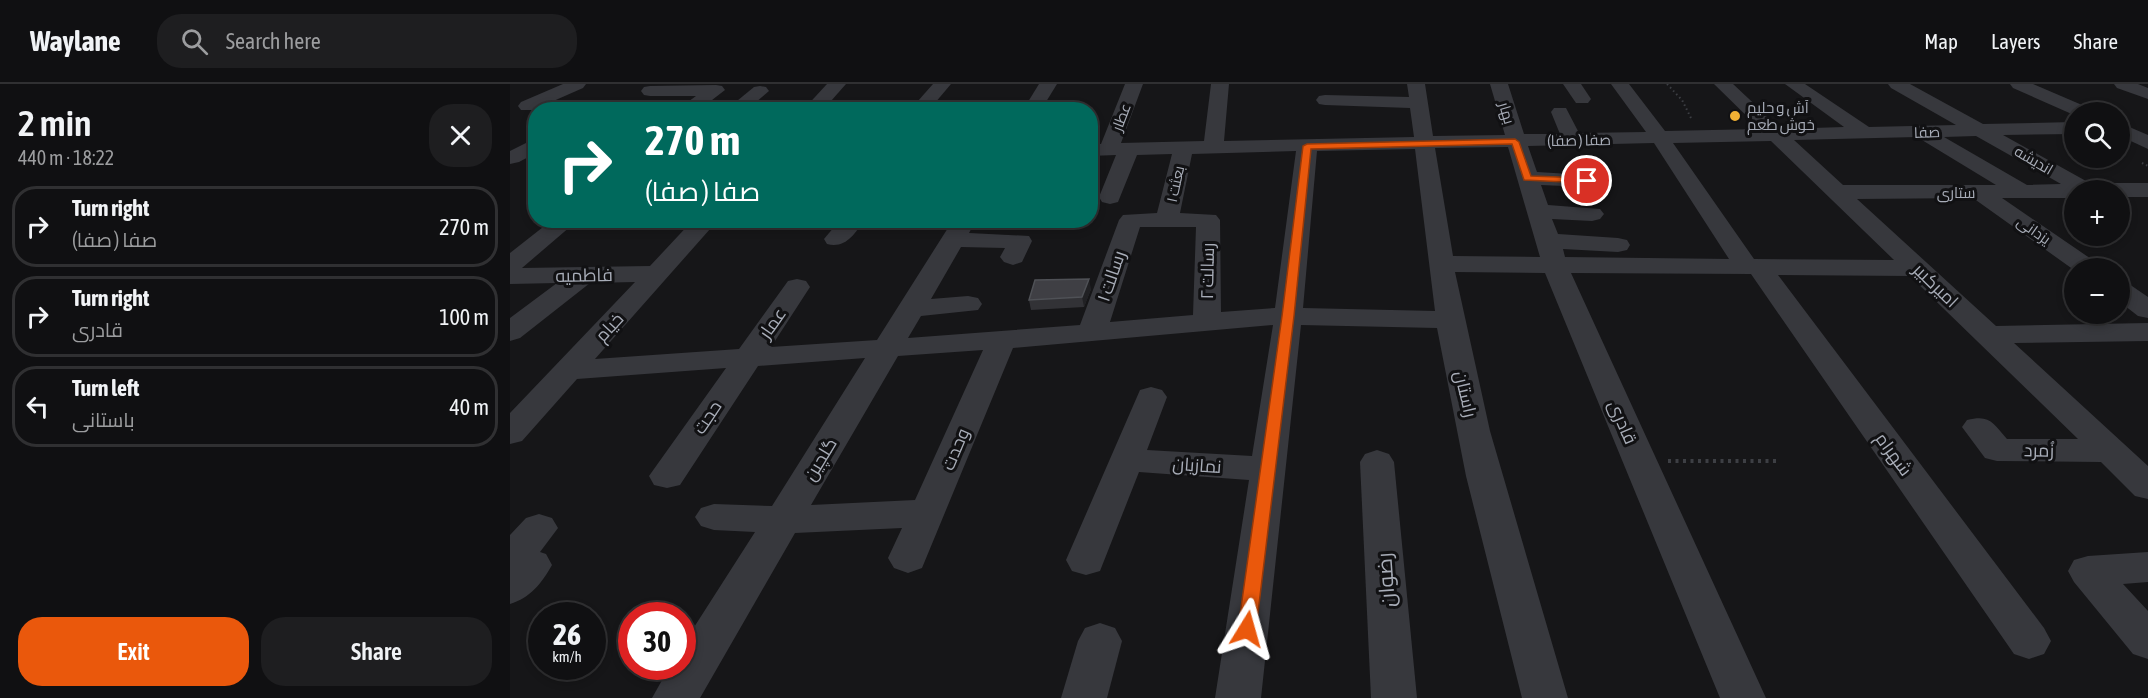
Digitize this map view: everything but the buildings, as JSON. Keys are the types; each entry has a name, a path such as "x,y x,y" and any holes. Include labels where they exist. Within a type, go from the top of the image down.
{"street":[{"path":"536,102 577,84"},
{"path":"820,102 837,84"},
{"path":"926,102 942,84"},
{"path":"1037,102 1048,84"},
{"name":"عطار","path":"1110,197 1109,150 1134,84"},
{"path":"1213,148 1220,84"},
{"name":"بهار","path":"1499,84 1515,142"},
{"name":"شهرام","path":"1620,84 2028,641"},
{"name":"امیرکبیر","path":"1723,84 2148,487"},
{"path":"1794,84 1865,133"},
{"name":"اندیشه","path":"1898,84 2070,180"},
{"path":"2019,84 2064,104"},
{"path":"2123,84 2148,94"},
{"path":"650,91 716,90 698,102"},
{"path":"746,102 760,91"},
{"path":"1238,698 1288,316 1325,92 1418,93"},
{"name":"راستان","path":"1418,93 1450,320 1480,454 1545,698"},
{"path":"1560,112 1572,140"},
{"path":"2130,127 2148,126"},
{"name":"صفا","path":"1779,136 2064,128"},
{"path":"1922,132 2024,192"},
{"path":"2130,133 2148,143"},
{"name":"صفا ( صفا)","path":"1109,150 1779,136"},
{"name":"قادری","path":"1515,142 1551,253 1743,698"},
{"path":"511,158 528,148"},
{"name":"بعثت ۱","path":"1167,220 1182,149"},
{"path":"511,158 528,157"},
{"path":"1527,178 1587,181"},
{"path":"2130,190 2148,190"},
{"name":"ستاری","path":"1838,192 2064,191"},
{"name":"یزدانی","path":"1979,192 2074,258"},
{"path":"2130,199 2148,209"},
{"path":"1538,211 1592,214"},
{"name":"رسالت ۱","path":"1092,332 1131,220 1167,220"},
{"name":"رسالت ۲","path":"1167,220 1208,220 1207,322"},
{"path":"510,265 557,228"},
{"name":"خیام","path":"510,433 700,228"},
{"path":"836,239 846,228"},
{"path":"959,230 1020,241 1013,257"},
{"name":"گلچین","path":"675,698 959,230"},
{"path":"1441,264 1618,245"},
{"path":"1551,253 1753,267 1918,268"},
{"name":"فاطمیه","path":"510,276 657,274"},
{"path":"510,332 584,275"},
{"path":"2130,283 2148,283"},
{"name":"عمار","path":"748,358 797,287"},
{"path":"2130,297 2148,310"},
{"path":"911,309 968,304"},
{"path":"569,370 887,349 1288,316 1450,320"},
{"path":"1988,335 2148,332"},
{"name":"وحدت","path":"908,558 1002,340"},
{"name":"حجت","path":"667,476 748,358"},
{"path":"1086,560 1151,397"},
{"name":"زُمرد","path":"1979,427 1997,450 2110,451"},
{"name":"نمازیان","path":"1125,460 1268,470"},
{"name":"رضوان","path":"1377,462 1394,698"},
{"path":"714,518 783,520 927,513"},
{"path":"510,560 539,528"},
{"path":"510,566 532,565 510,588"},
{"path":"2148,567 2088,571 2148,641"},
{"path":"1084,698 1100,641"}],"path":[{"path":"1667,84 1682,100 1703,137"},
{"path":"2142,163 2148,166"},
{"path":"1640,461 1780,461"}],"place":[{"name":"آش و حلیم خوش طعم","path":"1735,116"}],"route":[{"path":"1247,629 1288,316 1307,146 1515,142 1527,178 1587,181"}]}
